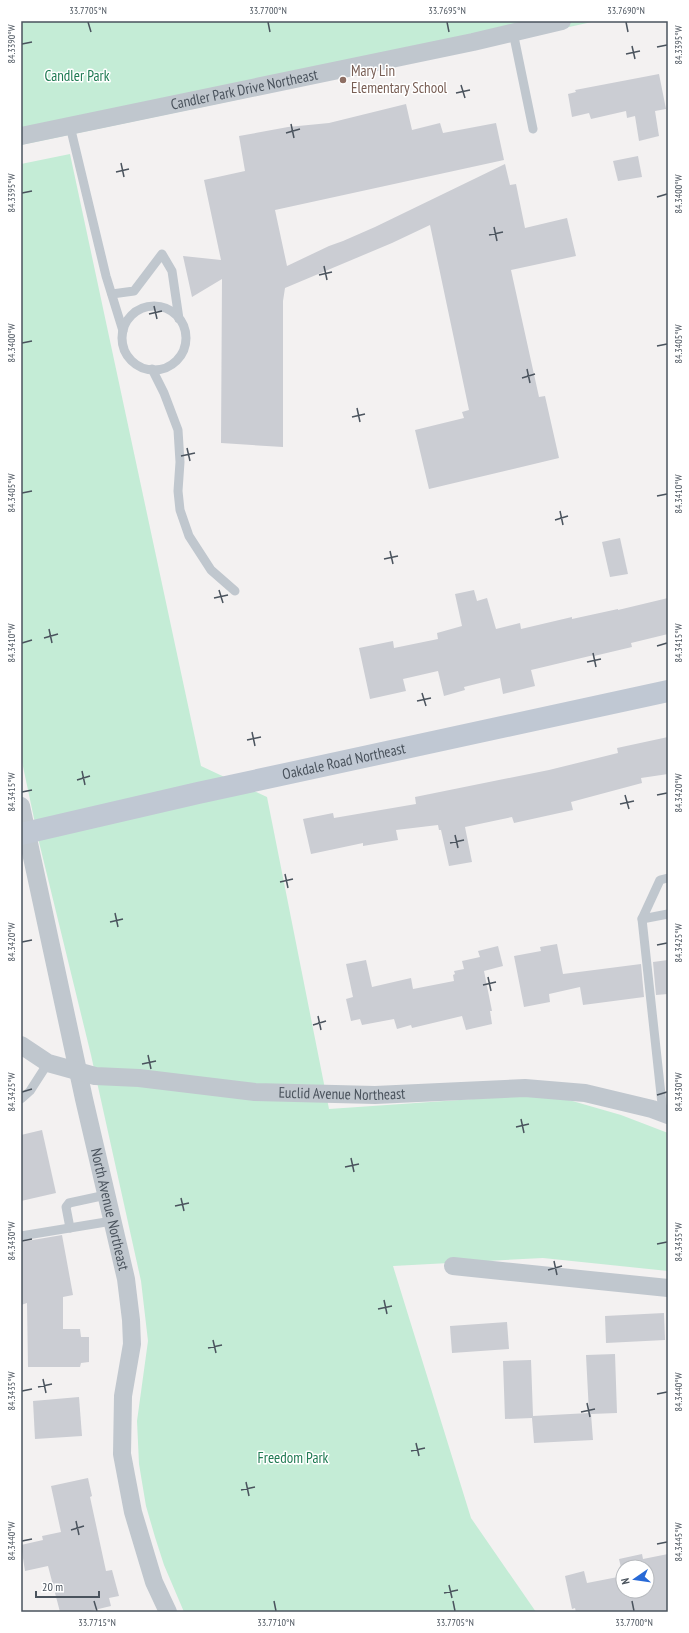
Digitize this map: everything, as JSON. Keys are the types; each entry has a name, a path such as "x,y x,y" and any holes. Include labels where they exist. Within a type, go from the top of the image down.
{"street":[{"name":"Candler Park Drive Northeast","path":"21,136 473,42 562,21"},
{"name":"Oakdale Road Northeast","path":"24,834 198,793 668,691"},
{"name":"North Avenue Northeast","path":"21,806 24,834 126,1278 132,1344 123,1396 122,1454 133,1512 154,1582 168,1612"},
{"name":"Euclid Avenue Northeast","path":"21,1045 48,1063 95,1076 139,1078 255,1092 375,1095 525,1088 585,1093 665,1114"},
{"path":"453,1266 668,1288"}],"lane":[{"path":"513,32 533,129"},
{"path":"70,126 112,294 123,331 123,344 128,355 136,364 148,369 160,369 172,365 181,356 185,345 186,332 180,319 172,271 162,254 134,291 112,294"},
{"path":"123,331 128,320 137,311 149,306 161,306 173,312 180,319"},
{"path":"152,369 166,398 178,430 180,462 178,491 180,510 189,536 210,570 235,591"},
{"path":"665,1114 642,918 660,880 668,878"},
{"path":"642,918 668,914"},
{"path":"21,1099 30,1091 48,1063"},
{"path":"70,1228 66,1207 69,1203 106,1195"},
{"path":"21,1236 112,1221"}],"green space":[{"name":"Candler Park","path":"21,21 596,21 364,73 21,145"},
{"name":"Freedom Park","path":"70,154 201,766 267,797 329,1109 548,1094 621,1115 668,1133 668,1271 543,1258 393,1266 471,1518 536,1612 184,1612 164,1565 155,1537 146,1506 139,1464 137,1421 148,1341 141,1281 91,1055 39,842 21,757 21,164"}],"building":[{"path":"659,74 666,109 655,111 659,136 639,141 635,116 627,118 626,111 591,119 589,113 572,117 568,94 576,92 575,90"},
{"name":"Mary Lin Elementary School","path":"406,104 412,130 440,123 443,133 496,123 504,160 275,210 287,266 329,246 375,227 505,164 510,185 516,184 525,228 567,218 576,256 511,270 539,397 545,396 559,458 429,489 415,430 464,418 462,412 469,410 430,225 392,243 285,288 283,301 283,447 221,443 222,279 192,297 183,256 221,260 204,180 245,171 239,136 288,127 329,123"},
{"path":"638,156 642,177 618,181 613,161"},
{"path":"620,538 628,574 610,577 602,542"},
{"path":"474,590 477,601 487,598 496,629 520,623 521,629 572,617 572,619 618,610 668,598 668,634 631,643 632,647 531,670 535,686 503,694 500,678 464,687 465,690 444,696 438,671 403,679 406,691 370,699 359,648 393,641 394,648 438,639 437,633 462,626 455,594"},
{"path":"668,737 668,774 641,778 642,783 571,802 573,810 514,823 512,817 465,827 472,862 449,866 441,830 439,830 438,825 396,830 398,840 363,846 363,843 311,854 303,819 333,813 334,818 416,804 415,797 549,770 618,753 617,748"},
{"path":"557,944 563,974 641,964 644,997 583,1005 580,987 549,994 550,1002 524,1007 514,956 541,951 540,947"},
{"path":"498,946 503,966 484,971 492,1011 490,1011 492,1024 466,1030 462,1016 412,1028 411,1025 397,1029 394,1019 362,1025 360,1019 351,1021 346,999 353,997 346,964 366,960 372,987 411,978 413,989 454,981 454,971 464,969 462,961 480,957 478,951"},
{"path":"668,960 668,994 656,995 653,962"},
{"path":"42,1130 56,1193 21,1201 21,1135"},
{"path":"62,1235 73,1295 63,1297 63,1329 80,1329 81,1337 89,1337 89,1362 81,1363 80,1367 28,1367 27,1303 21,1305 21,1242"},
{"path":"664,1313 665,1340 606,1343 605,1316"},
{"path":"507,1322 509,1349 452,1353 450,1326"},
{"path":"615,1354 617,1413 591,1414 593,1440 534,1443 532,1418 505,1419 503,1361 531,1360 533,1416 589,1413 586,1355"},
{"path":"79,1397 82,1436 35,1439 33,1401"},
{"path":"88,1478 92,1496 90,1497 106,1571 112,1570 119,1596 109,1598 111,1606 86,1612 60,1612 48,1566 25,1571 21,1545 43,1540 42,1536 61,1532 51,1486"},
{"path":"642,1554 643,1559 619,1559"},
{"path":"668,1554 668,1612 576,1612 575,1608 572,1609 565,1576 584,1571 587,1583 615,1578 615,1599 655,1599 655,1559 643,1559"}],"place":[{"name":"Mary Lin Elementary School","path":"343,80"}]}
